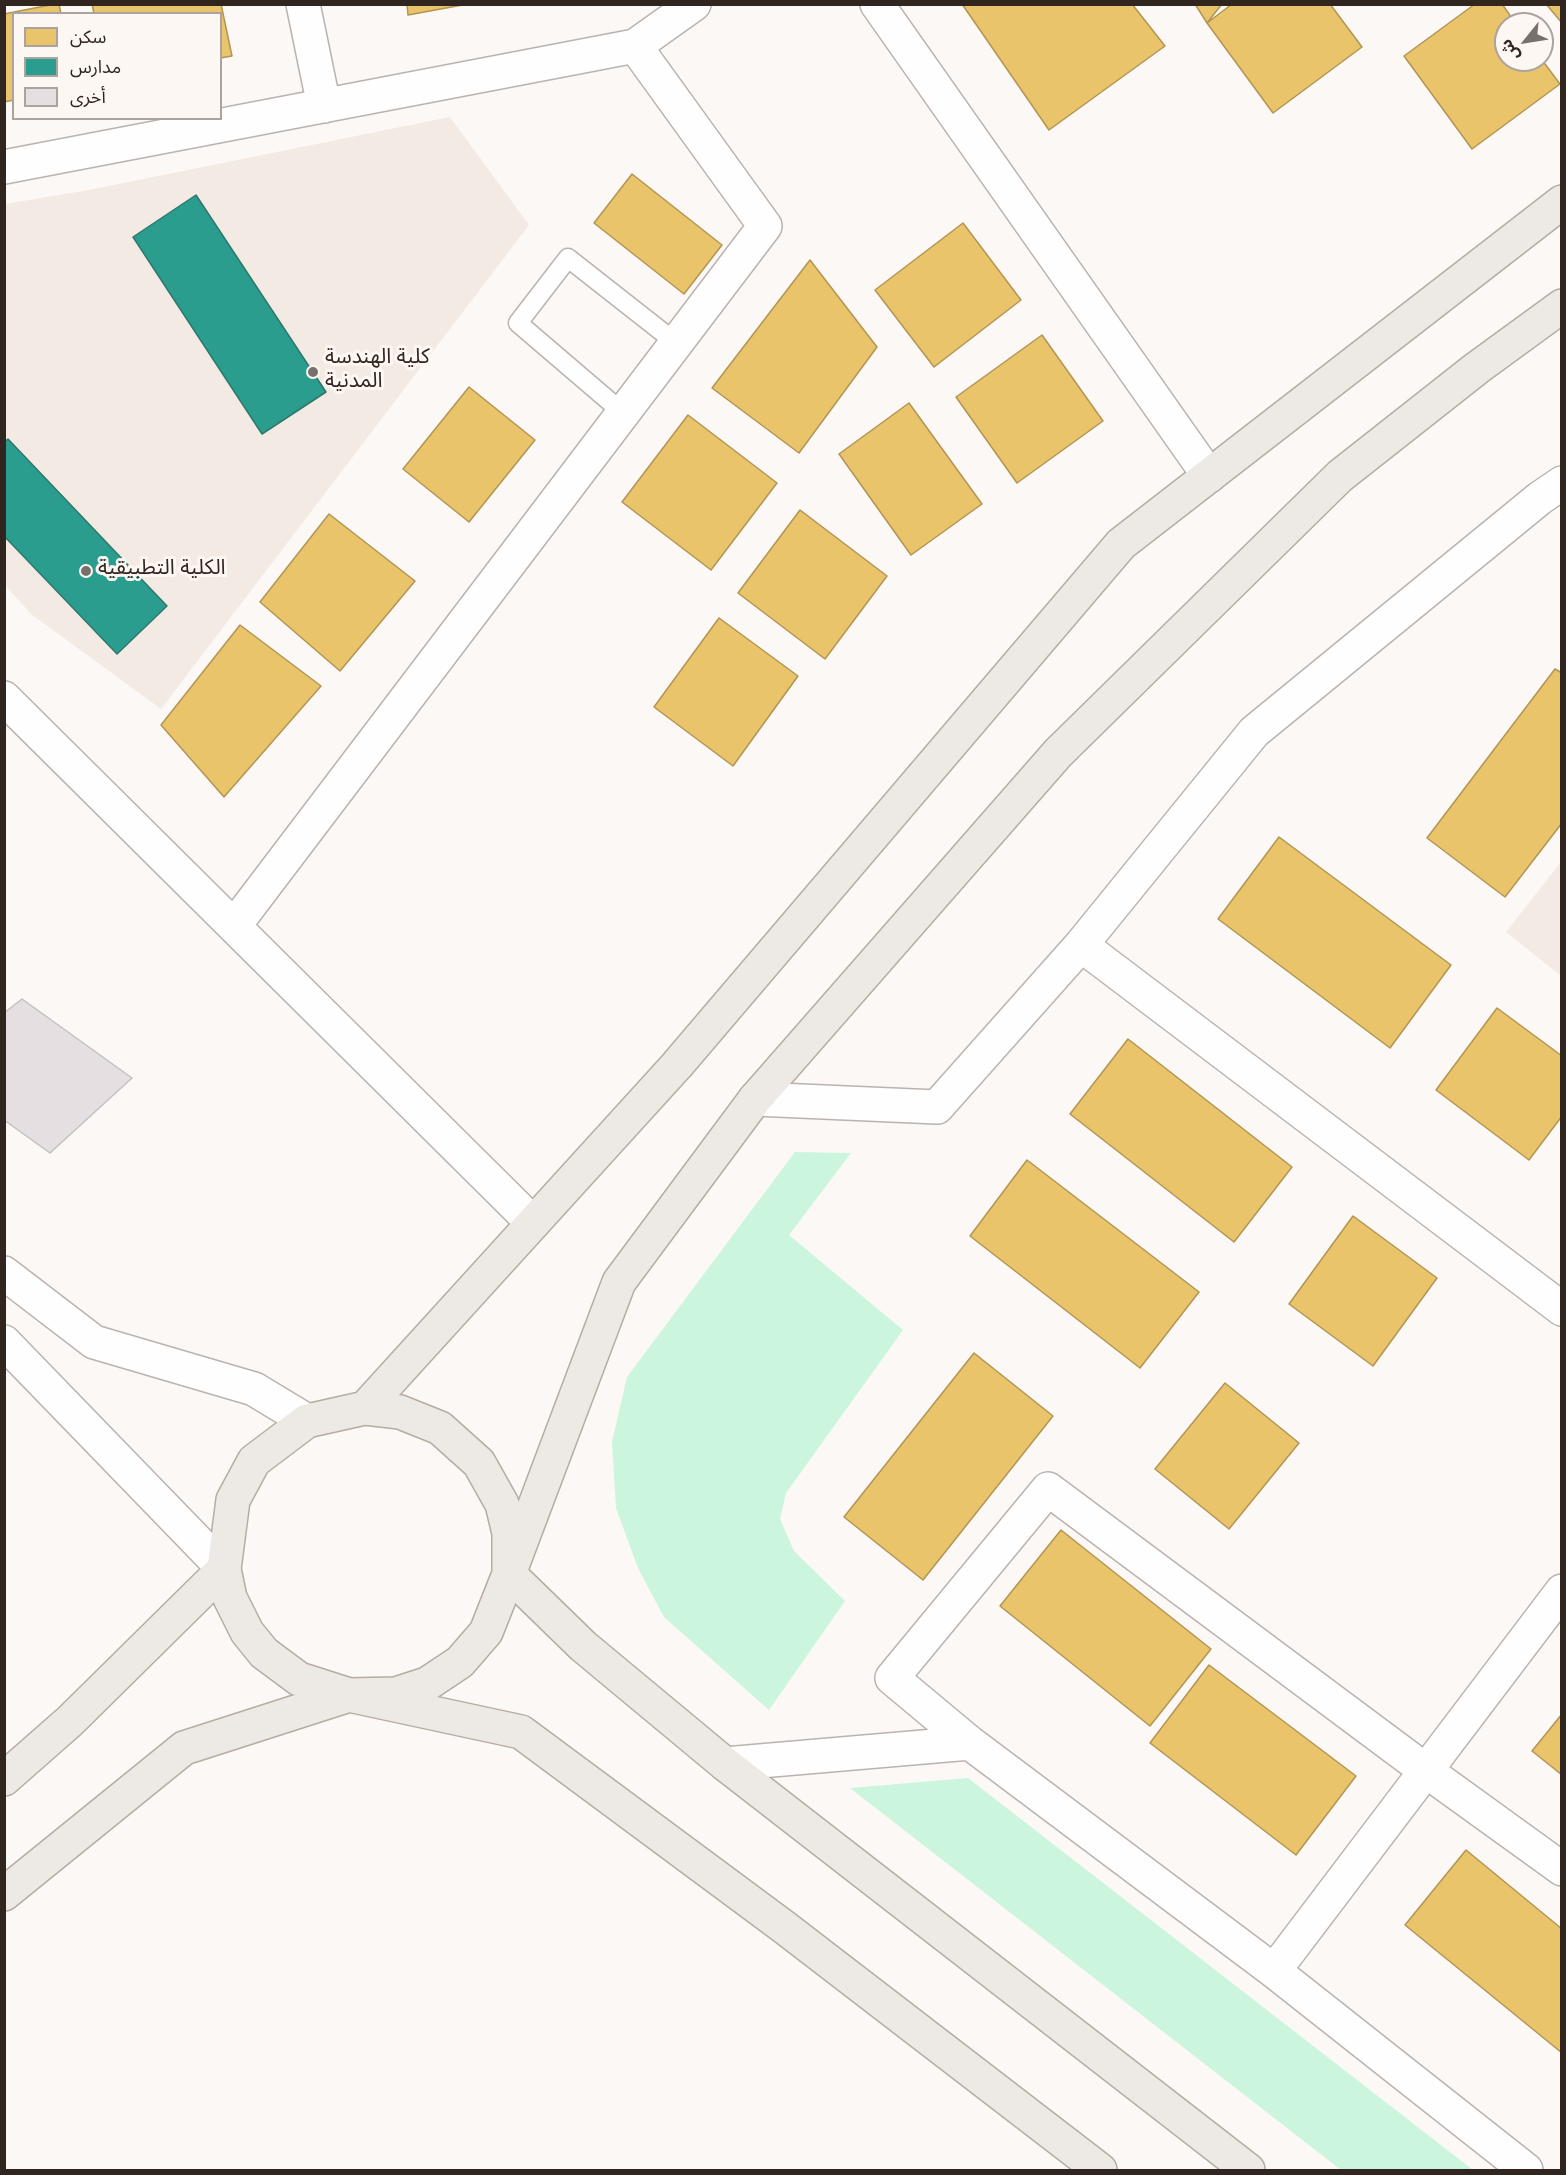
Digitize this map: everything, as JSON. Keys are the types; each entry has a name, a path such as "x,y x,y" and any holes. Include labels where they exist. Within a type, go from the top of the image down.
{"main road":[{"path":"365,1408 677,1065 1121,544 1562,202"},
{"path":"4,1894 184,1748 350,1695 396,1694 427,1684 460,1662 486,1632 619,1282 755,1099 1058,753 1340,476 1477,368 1562,306"},
{"path":"1100,2170 784,1927 521,1731 350,1695 299,1679 264,1653 247,1632 230,1598 224,1569 233,1500 255,1461 307,1421 365,1408 400,1412 440,1428 479,1462 502,1504 509,1533 509,1574 583,1646 725,1764 1248,2170"},
{"path":"4,1779 70,1721 224,1569"}],"street":[{"path":"303,4 324,106"},
{"path":"4,167 635,46 694,4"},
{"path":"877,4 1209,476"},
{"path":"234,926 765,226 635,46"},
{"path":"755,1099 937,1107 1081,945 1254,732 1562,483"},
{"path":"4,698 533,1223"},
{"path":"1081,945 1562,1309"},
{"path":"4,1273 94,1342 254,1389 307,1421"},
{"path":"4,1342 224,1569"},
{"path":"1526,2170 1274,1971 970,1743 892,1678 1048,1489 1425,1770 1562,1869"},
{"path":"1274,1971 1562,1591"},
{"path":"725,1764 970,1743"}],"lane":[{"path":"622,412 518,323 568,258 675,342"}],"shaded area":[{"path":"450,117 529,225 161,709 31,614 5,585 5,204 89,190"},
{"path":"1561,862 1561,976 1506,932"}],"green space":[{"path":"795,1152 851,1153 789,1235 903,1330 786,1493 780,1519 794,1551 845,1601 769,1710 664,1617 638,1568 616,1508 612,1442 627,1377"},
{"path":"968,1778 1473,2170 1341,2170 850,1788"}],"building: سكن":[{"path":"59,4 61,12 14,12"},
{"path":"92,4 221,4 232,56 222,58 222,12 94,12"},
{"path":"407,4 468,4 408,15"},
{"path":"962,4 1132,4 1165,46 1049,130"},
{"path":"1195,4 1222,4 1207,23"},
{"path":"1232,4 1330,4 1362,47 1273,113 1207,23"},
{"path":"1475,4 1502,4 1508,12 1494,12 1494,72 1551,72 1560,84 1472,149 1404,56"},
{"path":"1546,4 1562,4 1562,23 1554,12"},
{"path":"12,12 12,100 4,102 4,14"},
{"path":"632,174 722,245 684,294 594,223"},
{"path":"963,223 1021,300 934,367 875,290"},
{"path":"810,260 877,347 799,453 712,388"},
{"path":"1042,335 1103,421 1017,483 956,397"},
{"path":"469,387 535,440 469,522 403,469"},
{"path":"909,403 982,504 911,555 839,454"},
{"path":"688,415 777,483 711,570 622,502"},
{"path":"800,510 887,576 825,659 738,593"},
{"path":"329,514 415,581 340,671 260,602"},
{"path":"719,618 798,676 733,766 654,707"},
{"path":"240,625 321,686 224,797 161,725"},
{"path":"1555,669 1562,673 1562,823 1505,897 1427,838"},
{"path":"1279,837 1451,965 1390,1048 1218,919"},
{"path":"1497,1008 1562,1056 1562,1116 1529,1160 1436,1090"},
{"path":"1128,1039 1292,1167 1234,1242 1070,1114"},
{"path":"1027,1160 1199,1292 1140,1368 970,1236"},
{"path":"1353,1216 1437,1278 1373,1366 1289,1304"},
{"path":"974,1353 1053,1416 923,1580 844,1517"},
{"path":"1225,1383 1299,1443 1229,1529 1155,1469"},
{"path":"1061,1530 1211,1649 1150,1726 1000,1606"},
{"path":"1209,1665 1356,1776 1296,1855 1150,1743"},
{"path":"1562,1714 1562,1775 1532,1751"},
{"path":"1466,1850 1562,1929 1562,2053 1405,1925"}],"building: مدارس":[{"path":"196,195 326,392 262,434 133,237"},
{"name":"الكلية التطبيقية","path":"8,439 167,606 117,654 4,536 4,442"}],"building: أخرى":[{"path":"22,999 132,1078 50,1153 4,1120 4,1013"}],"place":[{"name":"كلية الهندسة المدنية","path":"313,372"},
{"name":"الكلية التطبيقية","path":"86,571"}]}
